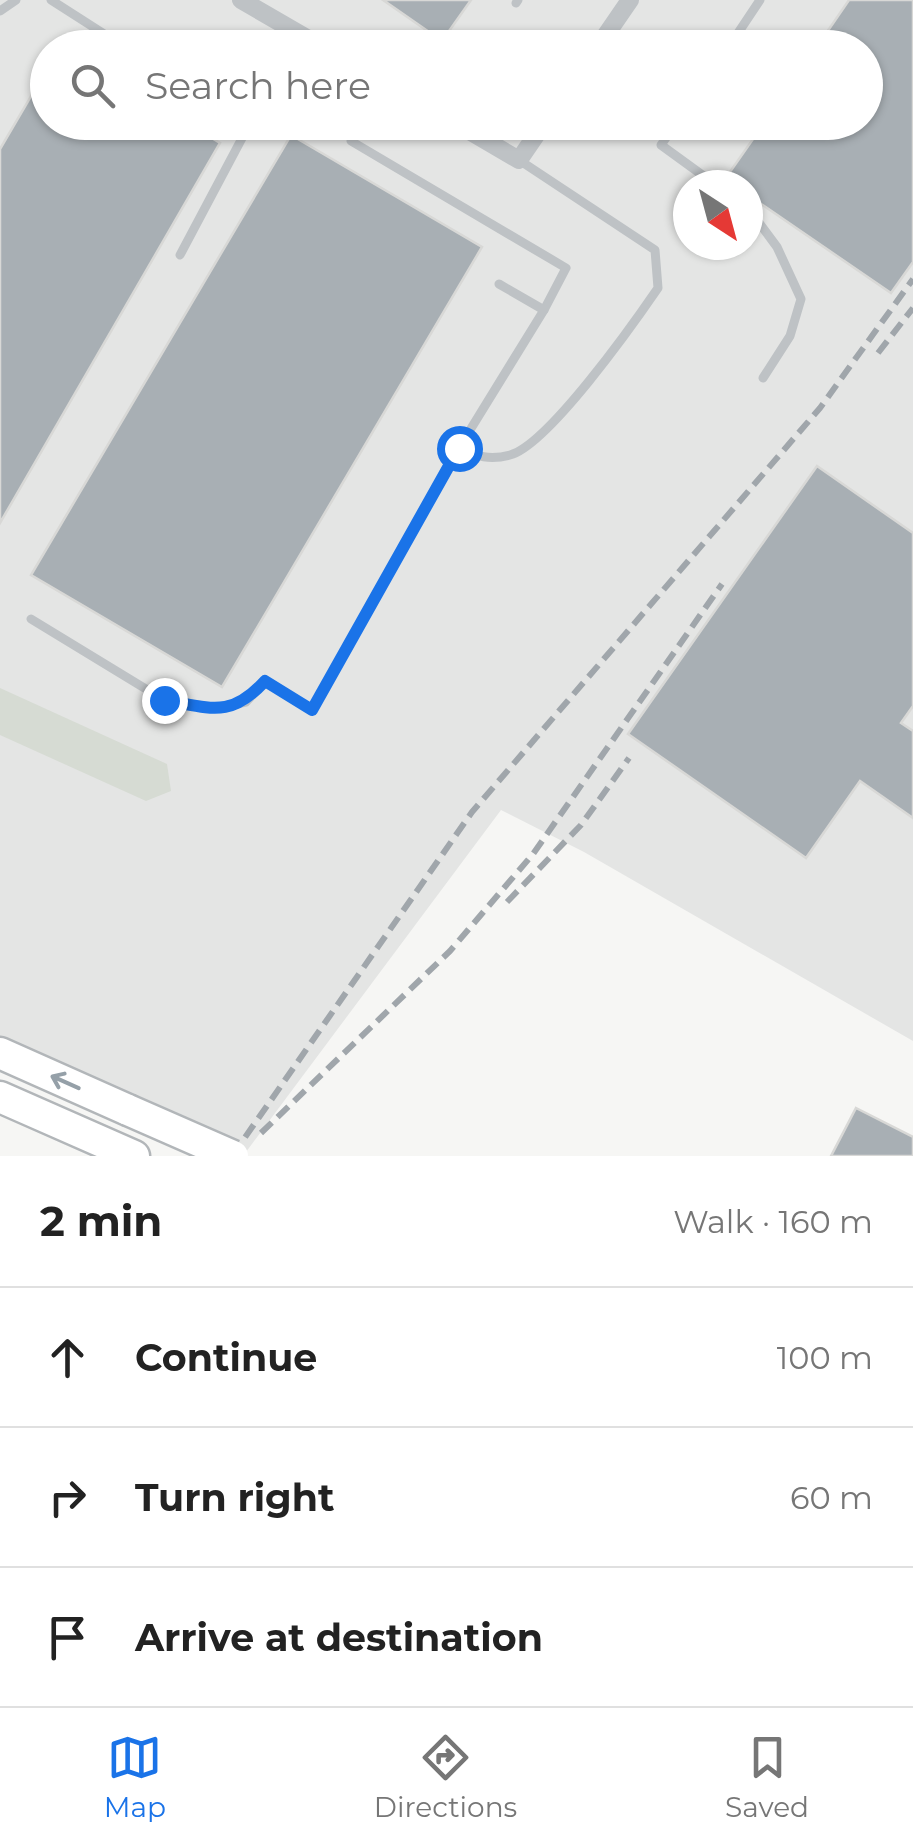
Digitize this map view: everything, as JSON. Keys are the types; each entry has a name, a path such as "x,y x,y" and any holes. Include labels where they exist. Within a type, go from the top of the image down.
{"main road":[{"path":"0,1054 233,1156"},
{"path":"0,1096 134,1156"}],"street":[{"path":"241,0 293,30"},
{"path":"609,30 630,0"},
{"path":"485,140 519,160 533,140"}],"lane":[{"path":"0,11 16,0"},
{"path":"51,0 98,30"},
{"path":"740,30 760,0"},
{"path":"180,256 241,140"},
{"path":"31,620 164,700 217,708 246,702 265,681 312,710 459,448 566,268 350,140"},
{"path":"664,140 661,145 695,170"},
{"path":"459,448 477,458 514,454 548,427 613,352 658,288 655,250 519,160"},
{"path":"762,378 790,336 802,299 777,247 763,228"},
{"path":"499,284 544,310"}],"shaded area":[{"path":"0,0 913,0 913,1041 584,852 501,810 243,1156 0,1039"},
{"path":"0,688 167,764 171,791 146,801 0,735"}],"building":[{"path":"383,0 471,0 450,30 426,30"},
{"path":"849,0 913,0 913,262 891,293 763,205 763,170 731,170 752,140 883,140 883,30 828,30"},
{"path":"30,98 30,140 220,143 0,523 0,149"},
{"path":"288,140 300,140 482,247 222,687 31,575"},
{"path":"817,466 913,533 913,706 901,723 913,731 913,818 860,781 806,858 628,734"},
{"path":"856,1108 913,1137 913,1156 831,1156"}],"railway":[{"path":"232,1156 472,812 820,408 913,279"},
{"path":"878,353 913,308"},
{"path":"261,1133 450,951 533,854 722,584"},
{"path":"507,902 581,825 629,758"}],"route":[{"path":"164,700 217,708 246,702 265,681 312,710 459,448"}]}
